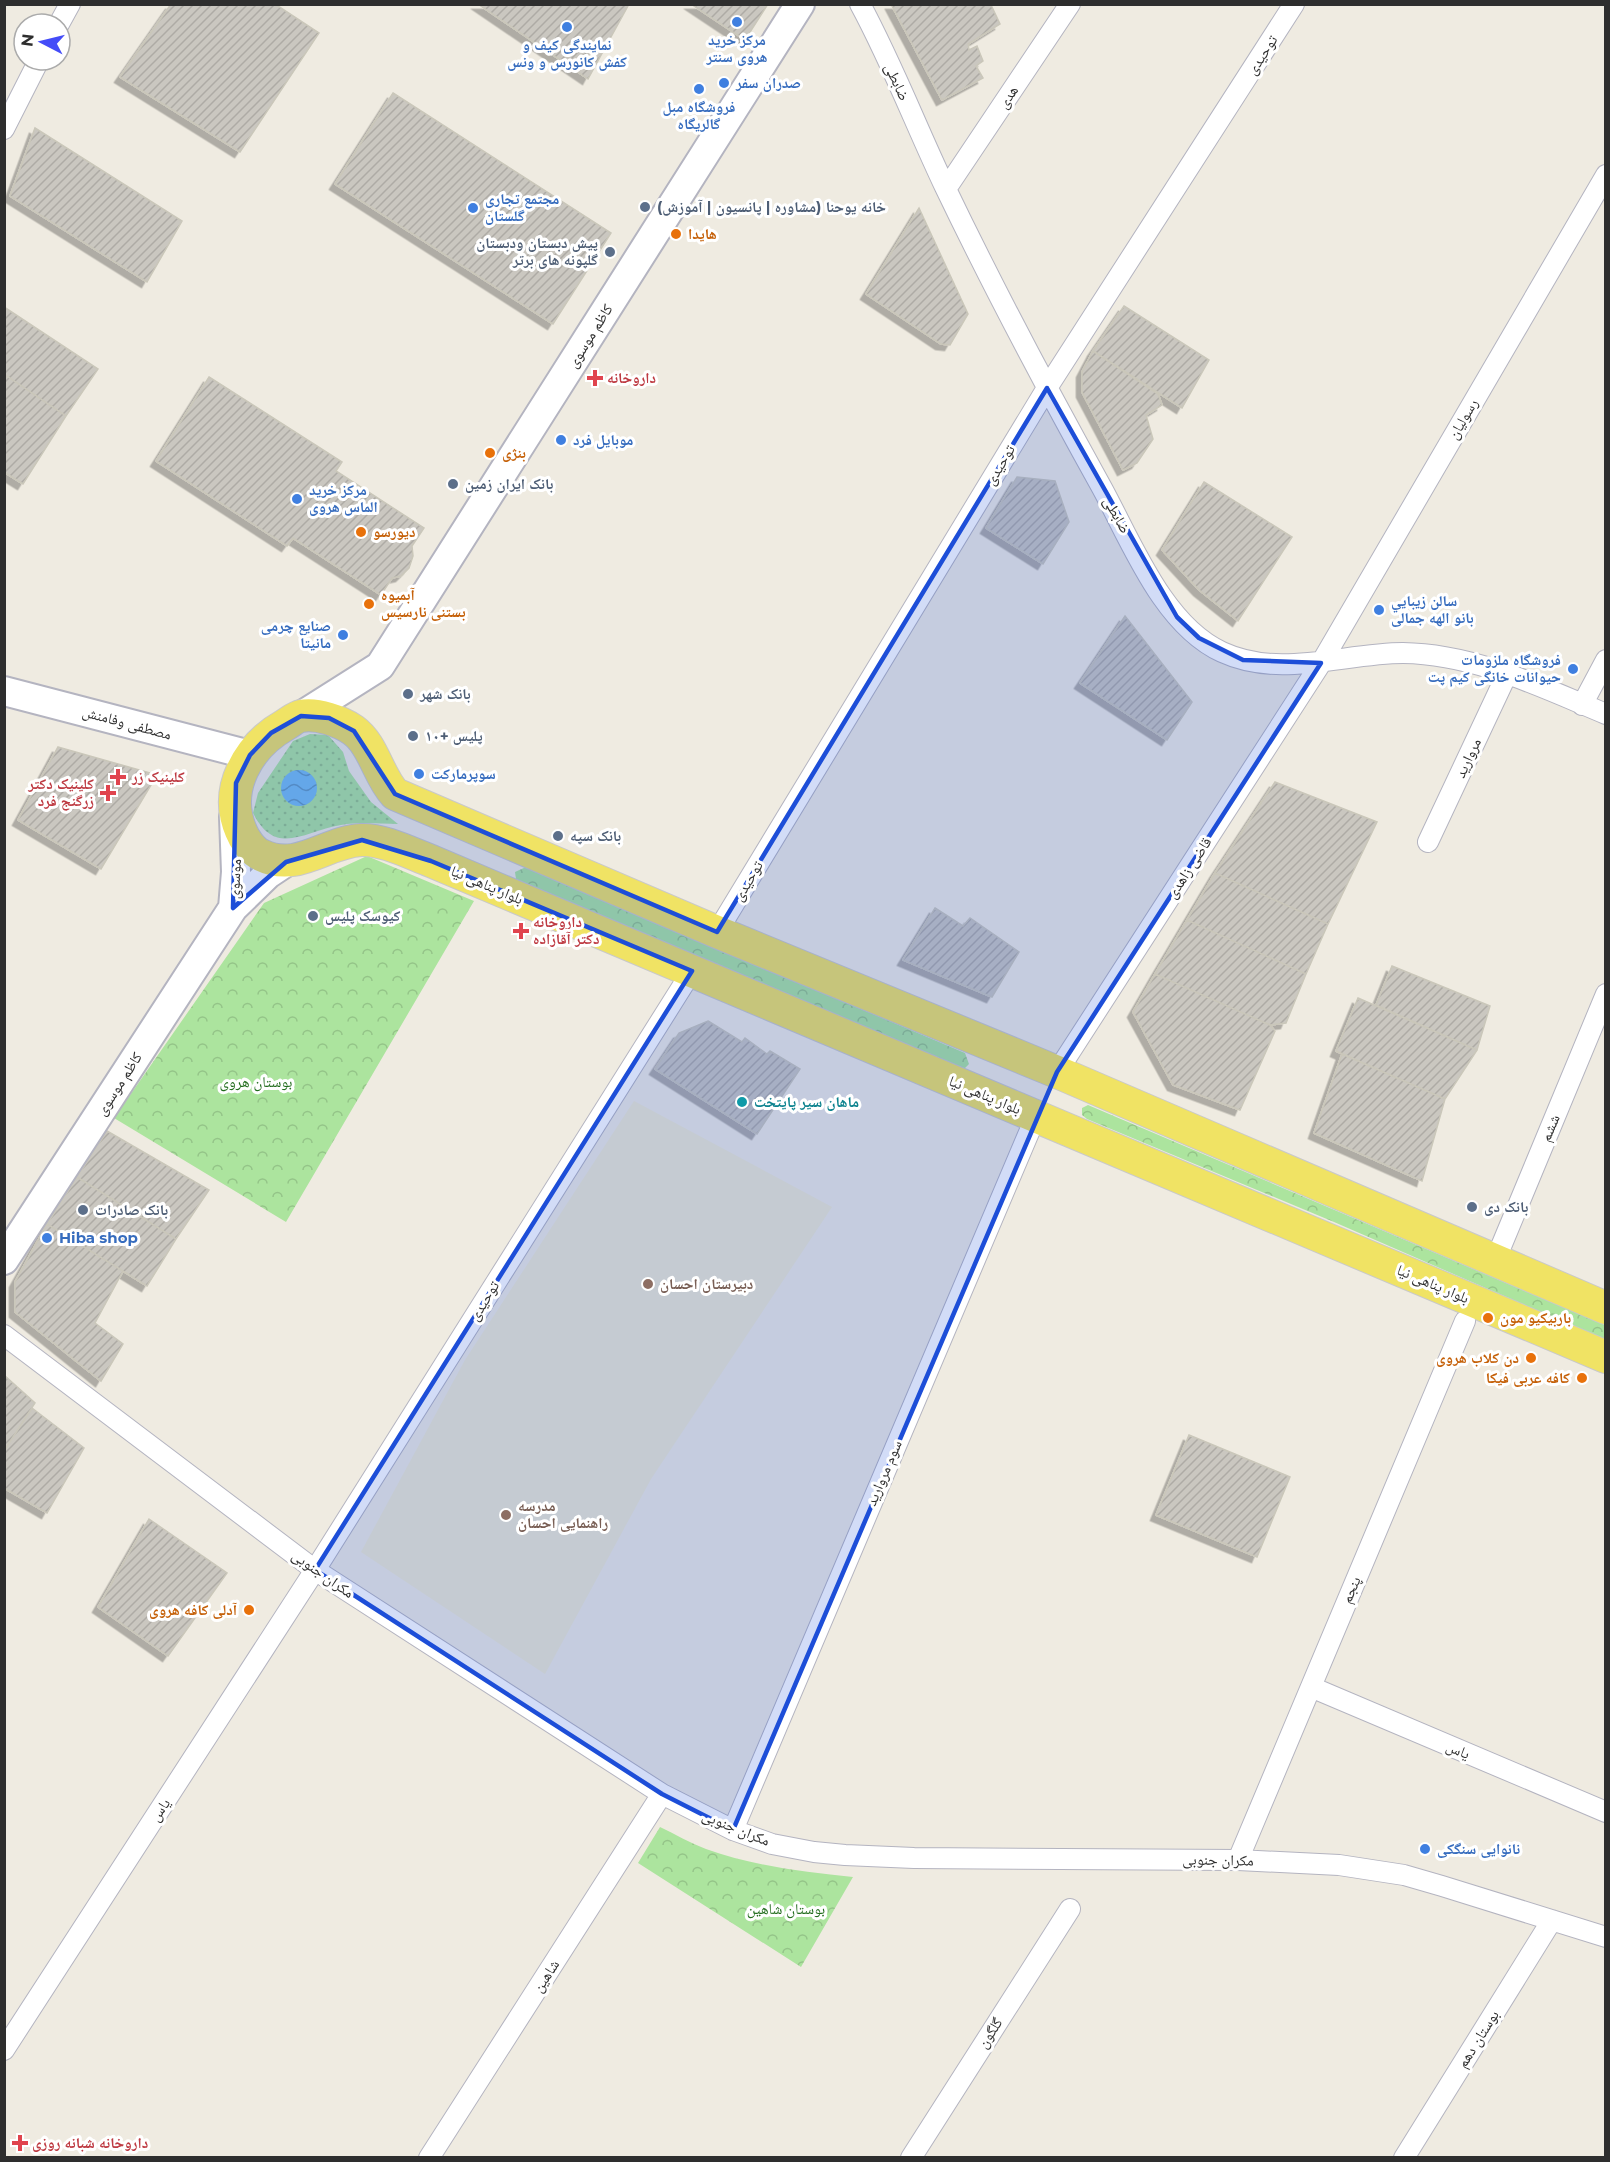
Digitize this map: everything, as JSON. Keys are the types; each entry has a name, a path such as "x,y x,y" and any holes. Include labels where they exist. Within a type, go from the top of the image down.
{"main road":[{"name":"کاظم موسوی","path":"301,716 380,666 800,4"},
{"name":"مصطفی وفامنش","path":"4,691 250,755"},
{"path":"286,862 259,854 244,838 234,815 236,783 250,755 271,733 301,716 329,718 354,731 371,752 385,783 395,794 717,932 1057,1072 1605,1308"},
{"name":"موسوی","path":"233,908 236,872 234,815"},
{"name":"بلوار پناهی نیا","path":"286,862 362,840 431,861 1605,1357"},
{"name":"موسوی","path":"233,908 268,873 286,862"},
{"name":"کاظم موسوی","path":"4,1260 233,908"},
{"path":"1036,1116 1057,1072"}],"street":[{"name":"ضابطی","path":"860,4 946,189 1047,388 1163,599 1177,617 1199,638 1220,651 1243,660 1321,663 1402,653 1472,662 1605,714"},
{"name":"هدی","path":"946,189 1070,4"},
{"name":"توحیدی","path":"717,932 1047,388 1294,4"},
{"path":"4,129 33,72"},
{"name":"رسولیان","path":"1321,663 1605,175"},
{"path":"1582,705 1605,660"},
{"name":"قاضی زاهدی","path":"1057,1072 1321,663"},
{"name":"مروارید","path":"1428,842 1507,674"},
{"name":"توحیدی","path":"315,1570 692,971"},
{"name":"ششم","path":"1495,1261 1605,994"},
{"name":"سوم مروارید","path":"733,1830 1036,1116"},
{"name":"پنجم","path":"1238,1860 1465,1321"},
{"name":"مکران جنوبی","path":"4,1335 315,1570 662,1794 733,1830 772,1844 845,1855 914,1858 1238,1860 1340,1865 1404,1875 1605,1936"},
{"name":"یاس","path":"4,2050 315,1570"},
{"name":"یاس","path":"1311,1687 1605,1812"},
{"name":"شاهین","path":"429,2157 662,1794"},
{"name":"گلگون","path":"911,2157 1070,1910"},
{"name":"بوستان دهم","path":"1404,2157 1552,1920"}],"highlighted area":[{"path":"1047,388 1177,617 1199,638 1243,660 1321,663 1057,1072 733,1830 662,1794 315,1570 692,971 431,861 362,840 286,862 233,908 236,783 250,755 271,733 301,716 329,718 354,731 395,794 717,932"}],"shaded area":[{"path":"634,1101 832,1207 651,1479 545,1674 361,1552 465,1360"}],"green space":[{"path":"310,734 328,735 343,752 349,771 371,802 398,824 341,825 292,838 271,835 262,827 253,813 258,793 293,741"},
{"name":"بوستان هروی","path":"367,856 474,901 286,1222 114,1118 264,903"},
{"path":"526,867 965,1053 969,1064 963,1070 522,884 516,879 515,872"},
{"path":"1088,1105 1605,1325 1605,1340 1334,1222 1087,1119 1082,1115 1082,1108"},
{"name":"بوستان شاهین","path":"660,1827 700,1847 742,1860 853,1877 801,1967 638,1863"}],"water":[{"path":"299,770 312,775 317,788 312,801 299,806 286,801 281,788 286,775"}],"building":[{"path":"171,4 275,4 319,33 240,152 120,77"},
{"path":"478,4 629,4 588,79"},
{"name":"مرکز خرید هروی سنتر","path":"691,4 768,4 745,40"},
{"path":"891,4 991,5 1000,24 968,44 969,50 977,46 983,61 976,66 983,78 942,100"},
{"name":"مجتمع تجاری گلستان","path":"393,93 611,233 553,324 335,184"},
{"path":"35,128 182,221 147,282 10,196"},
{"path":"919,208 968,314 950,345 941,344 866,294"},
{"path":"1124,306 1209,360 1182,408 1093,351"},
{"path":"4,307 98,369 66,416 4,374"},
{"path":"1093,351 1158,394 1162,405 1146,415 1153,439 1137,463 1123,470 1082,392 1082,372"},
{"path":"4,374 66,416 23,484 4,472"},
{"name":"مرکز خرید الماس هروی","path":"209,377 342,462 336,471 424,528 412,546 413,556 409,568 401,576 392,578 381,595 293,538 287,546 156,461"},
{"path":"1017,477 1055,481 1069,522 1043,564 986,528"},
{"path":"1204,482 1292,537 1238,621 1199,590 1162,550"},
{"path":"1125,616 1192,702 1167,740 1080,683"},
{"path":"58,747 157,775 101,869 18,820"},
{"path":"1275,782 1377,822 1328,924 1215,873"},
{"path":"1215,873 1328,924 1306,974 1187,920"},
{"path":"935,908 963,926 970,918 1019,952 992,997 903,960"},
{"path":"1187,920 1306,974 1286,1023 1270,1025 1155,974"},
{"path":"1392,966 1490,1006 1477,1050 1376,1005"},
{"path":"1155,974 1270,1025 1275,1031 1240,1110 1173,1085 1133,1012"},
{"path":"1358,998 1477,1050 1445,1099 1336,1051"},
{"name":"ماهان سیر پایتخت","path":"708,1021 742,1042 745,1038 767,1054 770,1051 800,1069 757,1134 655,1069 679,1033"},
{"path":"1342,1054 1445,1099 1422,1181 1314,1133"},
{"path":"107,1131 209,1190 176,1239 77,1177"},
{"path":"77,1177 176,1239 147,1286 47,1224"},
{"path":"47,1224 123,1271 95,1323 123,1344 101,1381 15,1312 15,1282"},
{"path":"4,1375 35,1403 4,1451"},
{"path":"32,1408 84,1448 47,1513 4,1488 4,1451"},
{"path":"1189,1435 1290,1477 1257,1557 1156,1515"},
{"path":"149,1519 227,1573 168,1656 98,1607"}],"place":[{"name":"مرکز خرید هروی سنتر","path":"737,22"},
{"name":"نمایندگی کیف و کفش کانورس و ونس","path":"567,27"},
{"name":"صدران سفر","path":"724,83"},
{"name":"فروشگاه مبل گالریگاه","path":"699,89"},
{"name":"خانه یوحنا (مشاوره | پانسیون | آموزش)","path":"645,207"},
{"name":"مجتمع تجاری گلستان","path":"473,208"},
{"name":"هایدا","path":"676,234"},
{"name":"پیش دبستان ودبستان گلپونه های برتر","path":"610,252"},
{"name":"داروخانه","path":"595,378"},
{"name":"موبایل فرد","path":"561,440"},
{"name":"بنژی","path":"490,453"},
{"name":"بانک ایران زمین","path":"453,484"},
{"name":"مرکز خرید الماس هروی","path":"297,499"},
{"name":"دیورسو","path":"361,532"},
{"name":"آبمیوه بستنی نارسیس","path":"369,604"},
{"name":"سالن زيبايي بانو الهه جمالی","path":"1379,610"},
{"name":"صنایع چرمی مانیتا","path":"343,635"},
{"name":"فروشگاه ملزومات حیوانات خانگی کیم پت","path":"1573,669"},
{"name":"بانک شهر","path":"408,694"},
{"name":"پلیس +۱۰","path":"413,736"},
{"name":"سوپرمارکت","path":"419,774"},
{"name":"کلینیک زر","path":"118,777"},
{"name":"کلینیک دکتر زرگنج فرد","path":"108,793"},
{"name":"بانک سپه","path":"558,836"},
{"name":"کیوسک پلیس","path":"313,916"},
{"name":"داروخانه دکتر آقازاده","path":"521,931"},
{"name":"ماهان سیر پایتخت","path":"742,1102"},
{"name":"بانک دی","path":"1472,1207"},
{"name":"بانک صادرات","path":"83,1210"},
{"name":"Hiba shop","path":"47,1238"},
{"name":"دبیرستان احسان","path":"648,1284"},
{"name":"باربیکیو مون","path":"1488,1318"},
{"name":"دن کلاب هروی","path":"1531,1358"},
{"name":"کافه عربی فیکا","path":"1582,1378"},
{"name":"مدرسه راهنمایی احسان","path":"506,1515"},
{"name":"آدلی کافه هروی","path":"249,1610"},
{"name":"نانوایی سنگکی","path":"1425,1849"},
{"name":"داروخانه شبانه روزی","path":"20,2143"}]}
